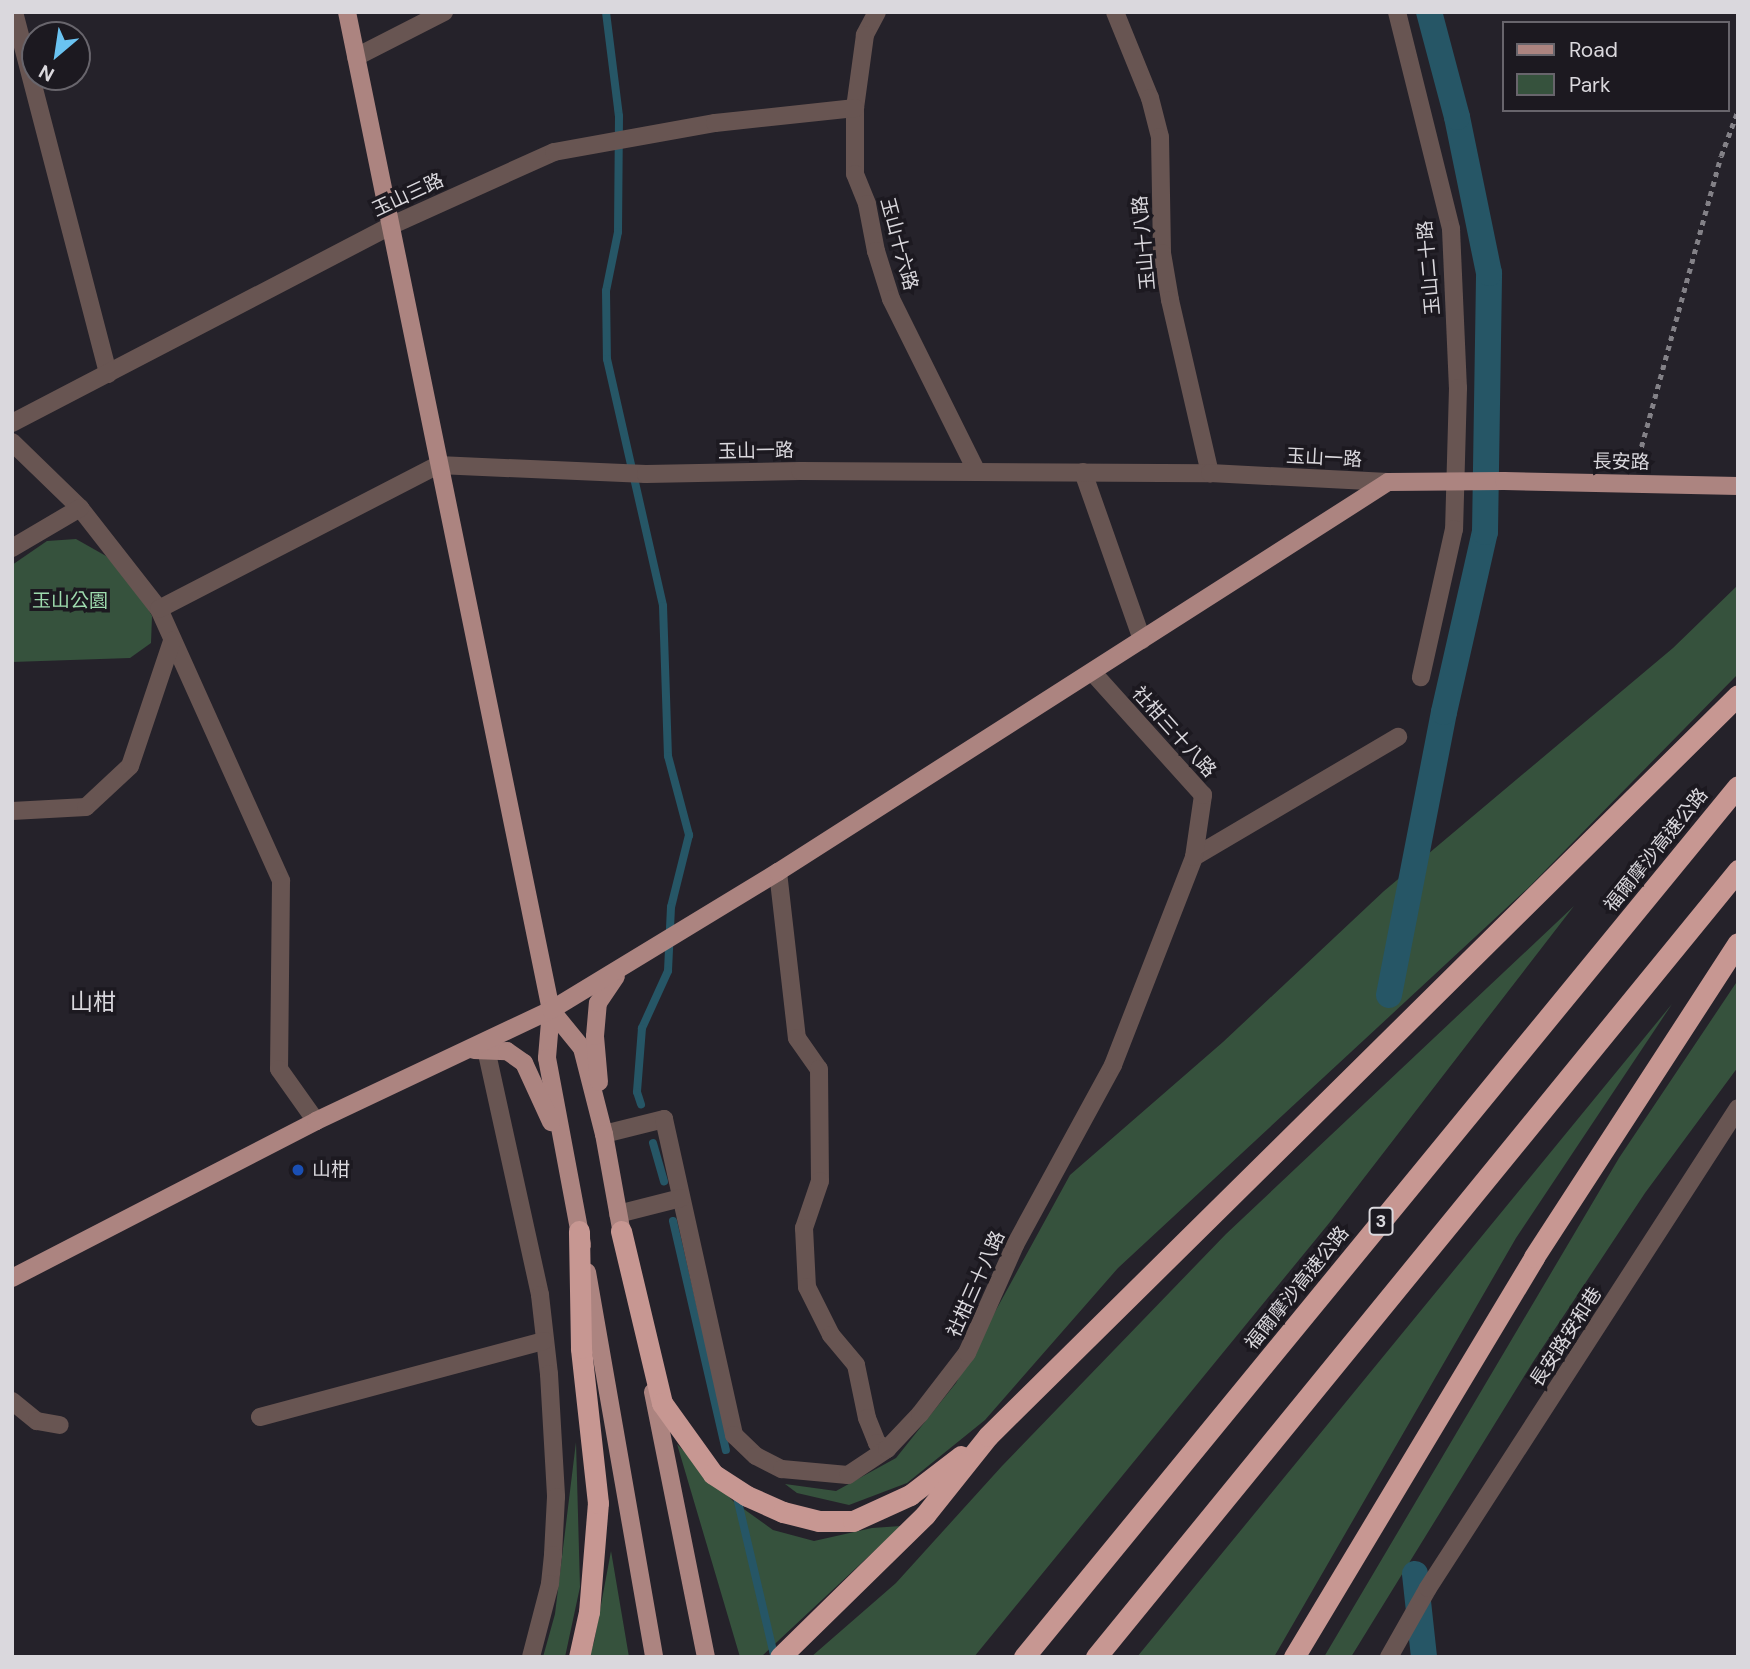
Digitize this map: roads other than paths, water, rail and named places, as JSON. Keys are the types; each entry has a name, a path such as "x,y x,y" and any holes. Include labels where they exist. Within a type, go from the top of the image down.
{"highway":[{"path":"780,1657 925,1515 988,1436 1738,695"},
{"name":"福爾摩沙高速公路","path":"1024,1657 1738,786"},
{"path":"1096,1657 1738,870"},
{"path":"1294,1657 1534,1257 1738,943"},
{"path":"620,1222 662,1403 713,1474 747,1496 783,1512 819,1521 853,1521 910,1495 988,1436"},
{"path":"579,1231 581,1348 598,1503 589,1612 579,1657"}],"main road":[{"path":"347,12 551,1010 547,1058 654,1657"},
{"name":"長安路","path":"1388,482 1504,481 1738,486"},
{"path":"12,1278 316,1121 551,1010 778,872 1388,482"},
{"path":"604,1134 595,1036 598,1003 623,968"},
{"path":"551,1010 582,1048 604,1134 706,1657"},
{"path":"467,1050 507,1051 524,1063 565,1156"}],"street":[{"path":"14,12 108,374"},
{"path":"356,57 444,12"},
{"name":"玉山十六路","path":"877,12 865,36 855,108 855,174 867,204 876,251 891,299 977,472"},
{"name":"玉山十八路","path":"1115,12 1150,97 1160,137 1164,265 1210,473"},
{"name":"玉山二十路","path":"1397,12 1451,229 1458,388 1454,529 1421,677"},
{"name":"玉山三路","path":"12,423 390,226 554,152 636,136 855,108"},
{"path":"12,442 80,508 159,609 281,881 279,1069 316,1121"},
{"path":"159,609 438,465"},
{"name":"玉山一路","path":"438,465 621,474 1210,473 1388,482"},
{"path":"1083,472 1142,640"},
{"path":"12,548 80,508"},
{"path":"12,811 86,807 130,766 172,641"},
{"name":"社柑三十八路","path":"604,1134 664,1119 734,1435 756,1456 782,1469 848,1475 887,1449 920,1414 967,1353 1015,1245 1113,1065 1194,857 1203,795 1093,673"},
{"path":"1194,857 1398,737"},
{"path":"778,872 797,1038 819,1069 820,1181 804,1228 807,1287 831,1335 856,1365 867,1418 877,1443 887,1449"},
{"path":"486,1049 540,1295 556,1497 550,1584 531,1657"},
{"name":"長安路安和巷","path":"1389,1657 1428,1588 1738,1108"},
{"path":"620,1222 681,1198"},
{"path":"260,1418 544,1342"},
{"path":"12,1401 37,1420 60,1425"}],"waterway":[{"path":"606,12 619,116 618,232 606,291 607,359 663,606 668,756 689,835 671,907 668,971 642,1028 637,1092 641,1104"},
{"path":"1389,995 1444,712 1485,532 1489,273 1457,117 1429,12"},
{"path":"653,1143 664,1181"},
{"path":"673,1221 726,1450"},
{"path":"736,1493 774,1655"},
{"path":"1415,1574 1424,1657"}],"place":[{"name":"山柑","path":"298,1170"}],"district":[{"name":"山柑","path":"93,1002"}],"park label":[{"name":"玉山公園","path":"70,601"}]}
